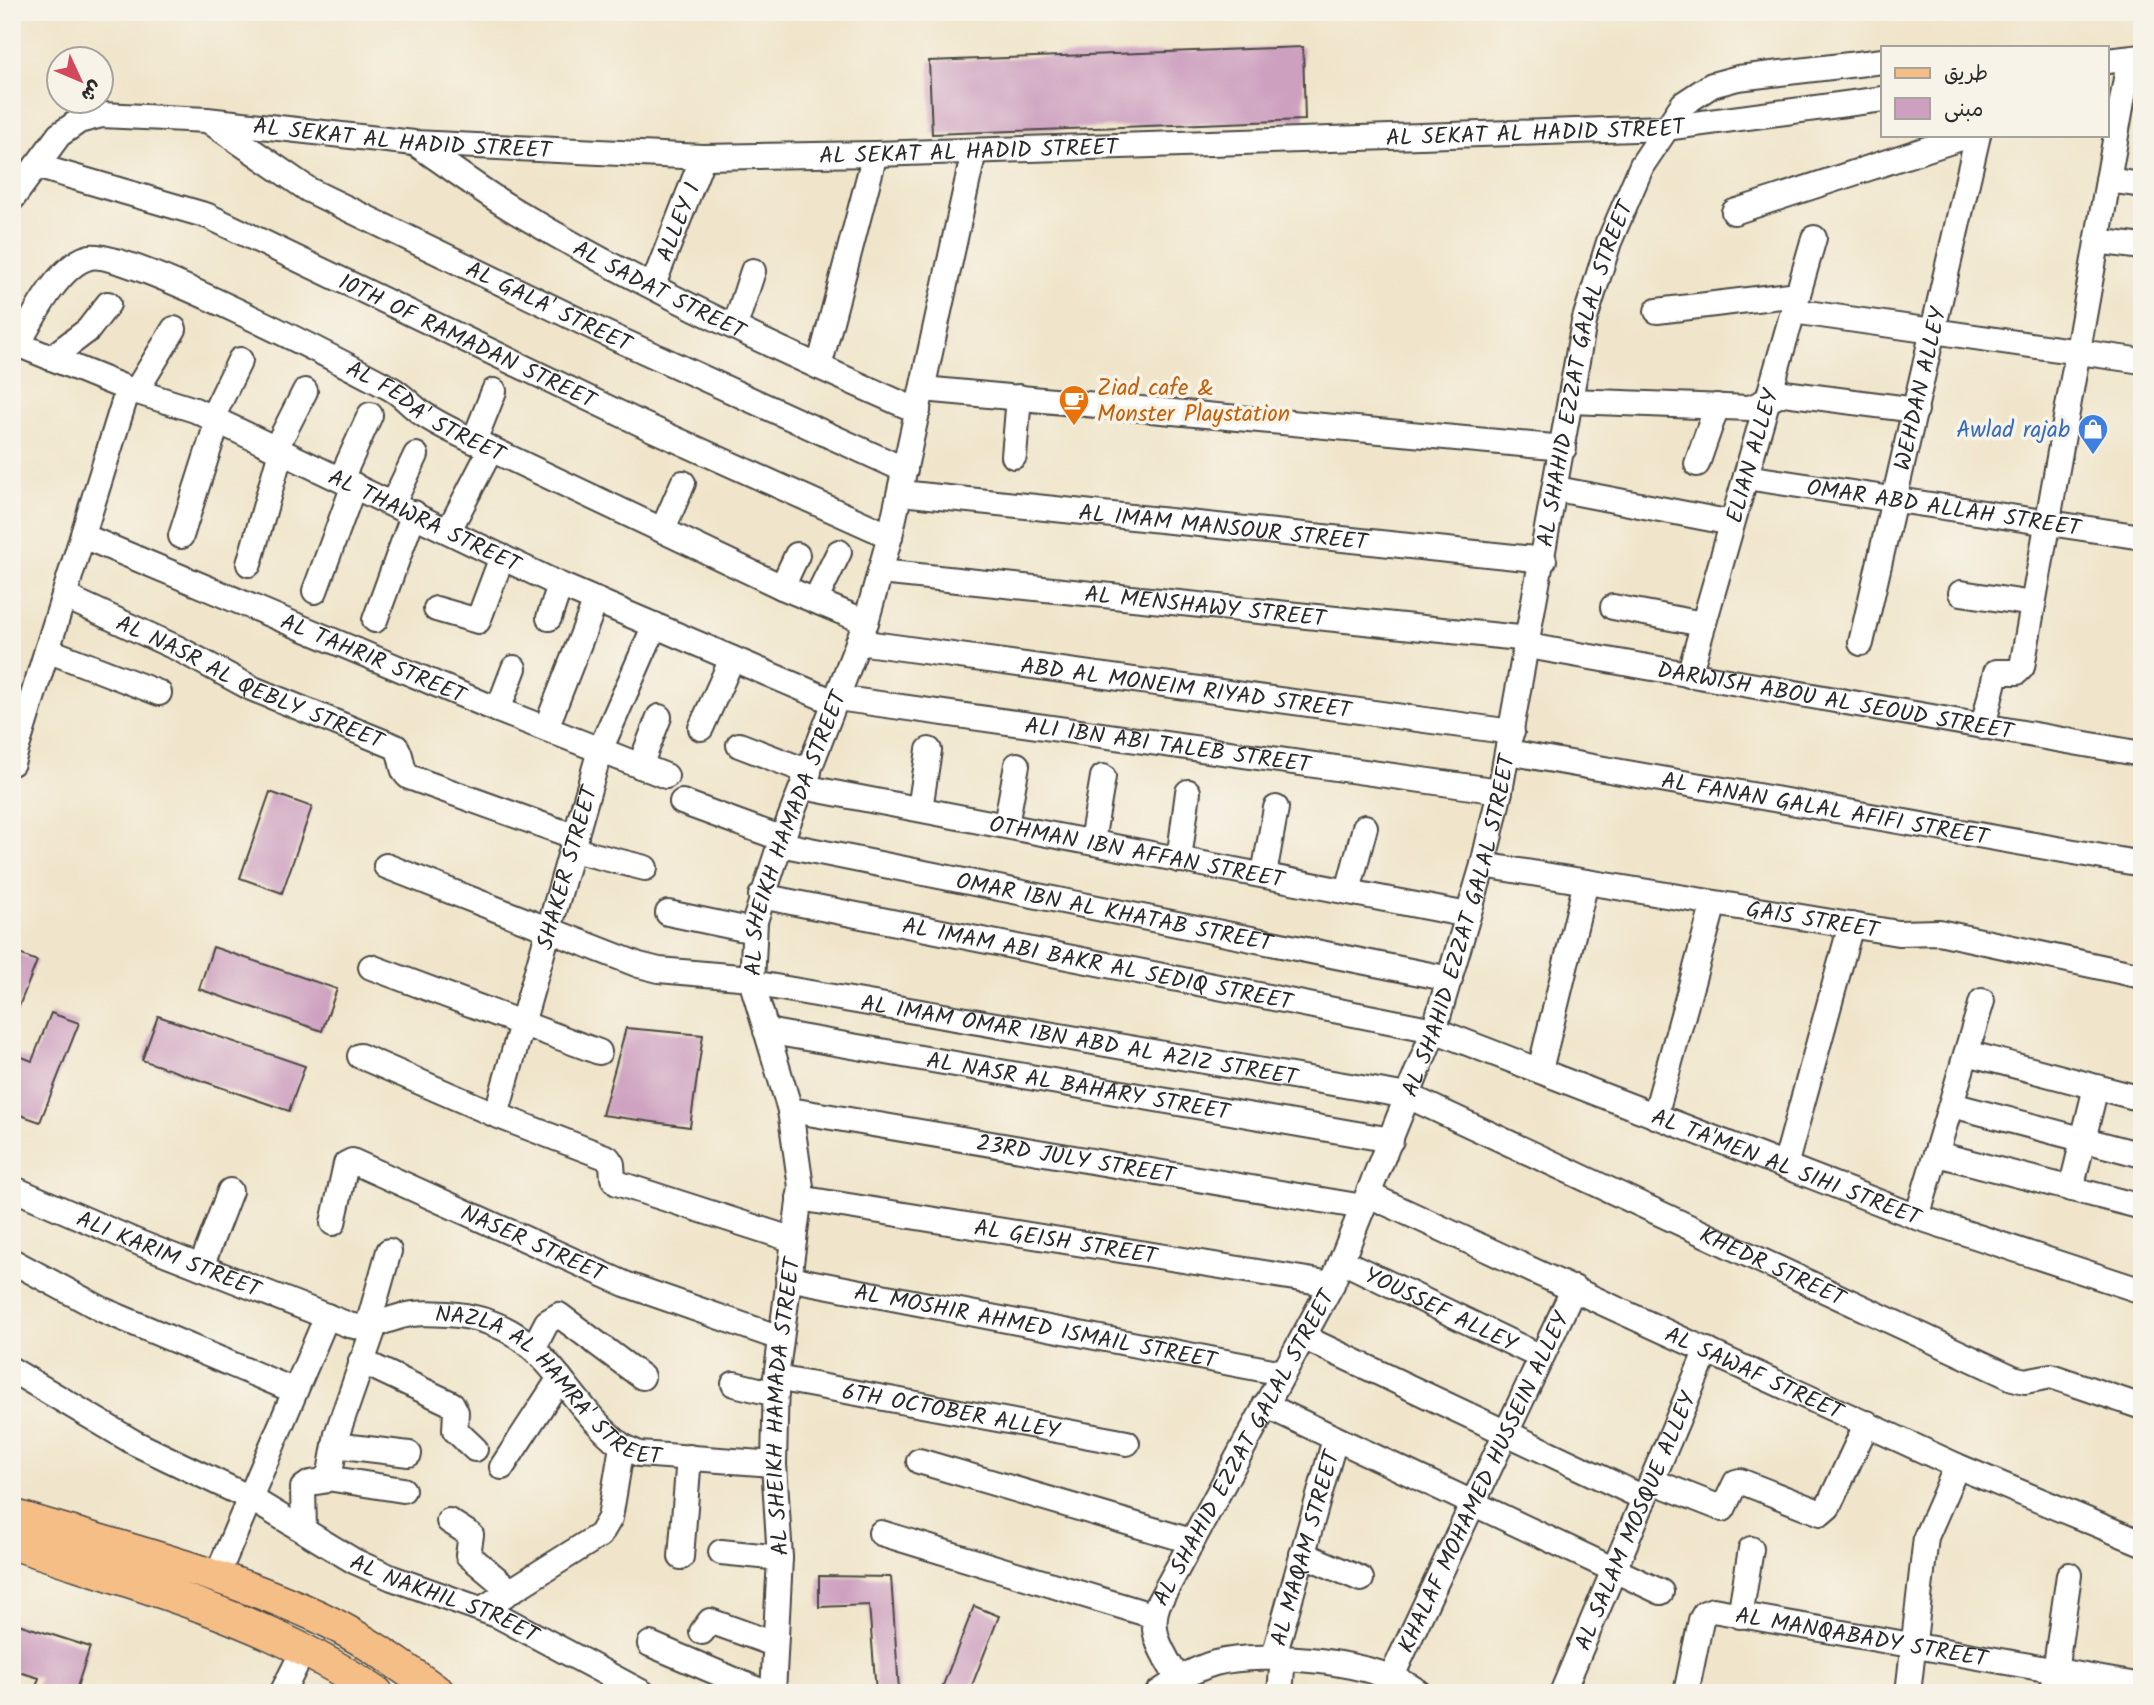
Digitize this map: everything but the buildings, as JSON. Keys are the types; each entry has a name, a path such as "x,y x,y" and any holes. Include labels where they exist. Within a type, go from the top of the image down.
{"main road":[{"path":"12,1515 216,1578 319,1617 368,1644 439,1693"},
{"path":"12,1543 231,1616 304,1648 377,1693"},
{"path":"304,1648 319,1617"}],"street":[{"name":"AL SHAHID EZZAT GALAL STREET","path":"1168,1686 1156,1638 1154,1616 1191,1541 1305,1338 1337,1273 1434,1030 1450,979 1483,864 1510,742 1557,489 1584,322 1609,242 1642,165 1665,128 1695,93 1738,78 1881,61"},
{"path":"1983,727 1996,671 1999,669 2017,672 2022,667 2108,180 2125,67"},
{"name":"AL SEKAT AL HADID STREET","path":"36,166 59,135 79,121 102,115 207,120 414,143 703,157 875,154 1665,128 1881,99"},
{"name":"AL GALA' STREET","path":"207,120 309,190 609,335 903,482"},
{"path":"1734,212 1967,136"},
{"name":"WEHDAN ALLEY","path":"1861,643 1978,136"},
{"name":"AL SADAT STREET","path":"414,143 520,215 653,285 819,367 920,400 1019,397 1564,448"},
{"name":"AL SHEIKH HAMADA STREET","path":"773,1693 779,1558 774,1464 776,1386 800,1179 790,1110 752,981 754,931 761,895 862,632 880,572 903,482 974,151"},
{"path":"819,367 875,154"},
{"name":"ALLEY 1","path":"653,285 703,157"},
{"path":"12,199 36,166"},
{"name":"10TH OF RAMADAN STREET","path":"36,166 208,216 646,426 890,536"},
{"path":"2108,180 2142,185"},
{"name":"ELIAN ALLEY","path":"1689,675 1815,238"},
{"path":"2097,241 2142,247"},
{"name":"AL FEDA' STREET","path":"15,344 41,302 68,270 83,260 100,257 135,267 226,306 392,389 426,416 483,445 815,601 862,632"},
{"path":"736,326 754,271"},
{"path":"1657,311 1796,302 1934,331 2142,361"},
{"path":"51,358 88,330 108,304"},
{"path":"12,763 82,536 132,390 174,329"},
{"name":"AL THAWRA STREET","path":"15,344 215,419 560,585 732,659 836,700"},
{"path":"181,536 215,419 240,360"},
{"path":"249,564 279,449 305,391"},
{"path":"449,530 483,445 494,391"},
{"path":"1572,401 1750,408 1784,393 1916,410"},
{"path":"1014,456 1019,397"},
{"path":"1698,464 1717,406"},
{"path":"315,591 370,415"},
{"path":"375,620 416,455"},
{"name":"OMAR ABD ALLAH STREET","path":"1745,478 2142,537"},
{"name":"AL IMAM MANSOUR STREET","path":"903,482 1544,560"},
{"path":"663,529 683,483"},
{"path":"1557,489 1732,523"},
{"name":"AL TAHRIR STREET","path":"82,536 498,710 666,776"},
{"path":"815,601 839,552"},
{"path":"782,587 797,555"},
{"path":"436,608 478,621 502,557"},
{"name":"AL MENSHAWY STREET","path":"880,572 1529,643"},
{"path":"549,618 560,585"},
{"path":"1961,593 2033,604"},
{"name":"AL NASR AL QEBLY STREET","path":"64,596 179,649 251,688 396,747 402,758 402,769 409,777 574,844 645,867"},
{"path":"545,728 596,600"},
{"path":"1612,607 1703,624"},
{"name":"SHAKER STREET","path":"496,1115 600,750 655,625"},
{"name":"ABD AL MONEIM RIYAD STREET","path":"862,632 1510,742"},
{"name":"DARWISH ABOU AL SEOUD STREET","path":"1529,643 1689,675 2142,754"},
{"path":"47,650 159,693"},
{"path":"701,728 732,659"},
{"path":"498,710 514,668"},
{"name":"ALI IBN ABI TALEB STREET","path":"836,700 1500,791"},
{"path":"640,766 659,717"},
{"name":"AL FANAN GALAL AFIFI STREET","path":"1510,742 2142,864"},
{"name":"OTHMAN IBN AFFAN STREET","path":"739,745 806,779 920,809 1468,915"},
{"path":"920,809 929,750"},
{"path":"1006,825 1017,765"},
{"path":"1092,841 1103,777"},
{"path":"1179,860 1188,792"},
{"name":"OMAR IBN AL KHATAB STREET","path":"682,802 781,841 1450,979"},
{"path":"1264,874 1276,808"},
{"path":"1348,891 1365,827"},
{"name":"GAIS STREET","path":"1483,864 1898,933 1939,932 2142,976"},
{"name":"AL IMAM OMAR IBN ABD AL AZIZ STREET","path":"386,866 629,962 659,970 752,981 1408,1096"},
{"path":"1540,1070 1586,882"},
{"name":"AL IMAM ABI BAKR AL SEDIQ STREET","path":"761,895 1434,1030"},
{"path":"1655,1116 1714,903"},
{"path":"668,913 754,931"},
{"path":"1786,1166 1851,925"},
{"path":"371,967 599,1052"},
{"path":"1917,1217 1982,1001"},
{"name":"AL TA'MEN AL SIHI STREET","path":"1434,1030 1917,1217 2142,1291"},
{"name":"AL NASR AL BAHARY STREET","path":"766,1031 1391,1140"},
{"path":"1967,1053 2142,1099"},
{"path":"360,1056 496,1115 608,1157 612,1164 613,1178 617,1183 794,1240"},
{"path":"2071,1189 2096,1087"},
{"name":"KHEDR STREET","path":"1408,1096 2013,1378 2025,1381 2051,1376 2142,1407"},
{"path":"1952,1105 2142,1155"},
{"name":"23RD JULY STREET","path":"790,1110 1366,1201"},
{"path":"1937,1154 2142,1207"},
{"name":"NASER STREET","path":"333,1223 346,1164 352,1161 625,1283 780,1338"},
{"name":"ALI KARIM STREET","path":"12,1188 327,1316"},
{"path":"201,1267 230,1191"},
{"name":"AL GEISH STREET","path":"799,1198 1337,1273"},
{"name":"AL SAWAF STREET","path":"1366,1201 1574,1288 1957,1465 2142,1543"},
{"path":"327,1478 371,1327 389,1251"},
{"path":"12,1261 103,1310 295,1391"},
{"name":"YOUSSEF ALLEY","path":"1337,1273 1541,1357"},
{"name":"AL MOSHIR AHMED ISMAIL STREET","path":"788,1278 1283,1373"},
{"name":"KHALAF MOHAMED HUSSEIN ALLEY","path":"1389,1684 1574,1288"},
{"name":"NAZLA AL HAMRA' STREET","path":"371,1327 412,1314 451,1314 495,1323 513,1331 534,1347 622,1446 639,1454 774,1464"},
{"path":"534,1347 547,1322 559,1315 642,1377"},
{"path":"216,1578 327,1316 349,1325 371,1327"},
{"path":"1305,1338 1507,1432 1648,1490 1723,1509 1736,1482 1740,1481 1821,1513 1828,1507 1867,1423"},
{"name":"AL SALAM MOSQUE ALLEY","path":"1562,1693 1707,1350"},
{"path":"361,1361 452,1404 456,1412 455,1430 475,1449"},
{"name":"AL NAKHIL STREET","path":"12,1370 135,1443 250,1497 377,1572 482,1609 643,1693"},
{"path":"502,1466 560,1378"},
{"name":"6TH OCTOBER ALLEY","path":"734,1384 776,1386 1127,1443"},
{"path":"1265,1405 1661,1592"},
{"name":"AL MAQAM STREET","path":"1280,1693 1278,1657 1302,1554 1335,1439"},
{"path":"335,1444 410,1454"},
{"path":"482,1609 600,1535 610,1518 622,1446"},
{"path":"681,1557 689,1457"},
{"path":"919,1461 1191,1541"},
{"path":"1908,1693 1926,1537 1957,1465"},
{"path":"304,1530 303,1488 327,1478 403,1490"},
{"path":"449,1521 471,1535 468,1555 511,1591"},
{"path":"881,1533 1154,1616"},
{"path":"1740,1615 1751,1549"},
{"path":"721,1552 779,1558"},
{"path":"1302,1554 1361,1579"},
{"path":"2054,1682 2069,1575"},
{"name":"AL MANQABADY STREET","path":"1686,1693 1705,1613 1713,1611 1914,1647 2054,1682 2142,1686"},
{"path":"702,1632 710,1621 774,1644"},
{"path":"650,1644 765,1693"},
{"path":"282,1693 304,1648"},
{"path":"1168,1686 1214,1663 1278,1657 1419,1693"}],"place":[{"name":"Ziad cafe & Monster Playstation","path":"1074,427"},
{"name":"Awlad rajab","path":"2093,456"}]}
